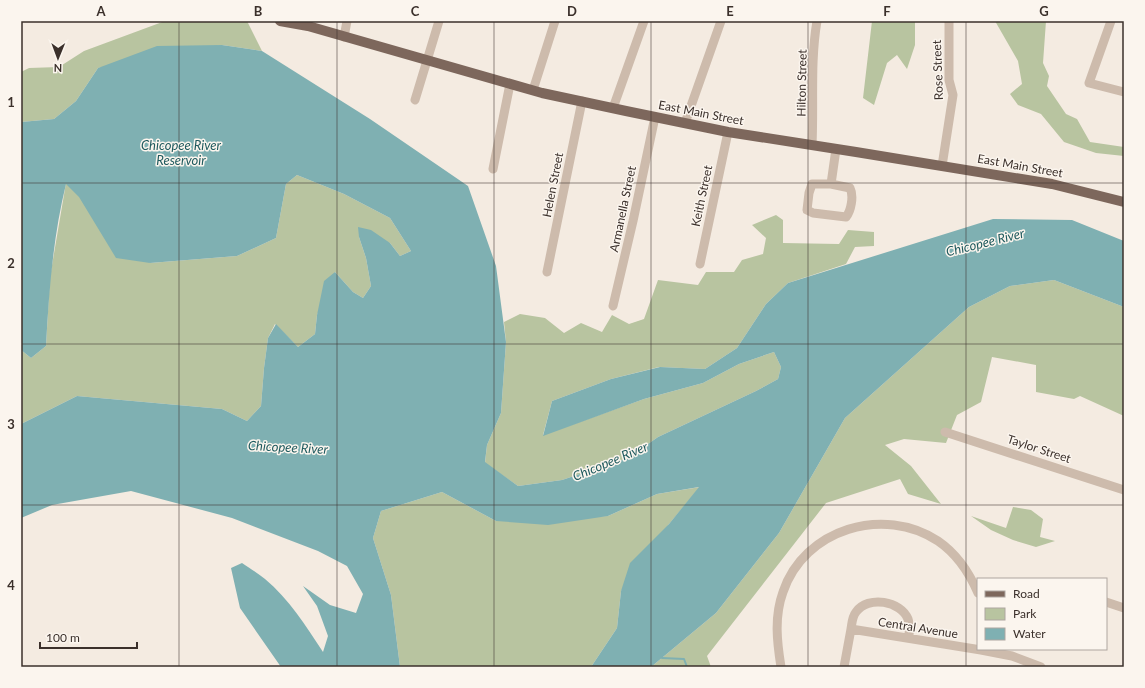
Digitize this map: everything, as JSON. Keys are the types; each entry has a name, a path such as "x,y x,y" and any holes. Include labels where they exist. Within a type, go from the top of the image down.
{"main road":[{"name":"East Main Street","path":"280,21 308,26 532,90 654,117 728,132 1052,184 1124,202"}],"street":[{"path":"344,37 347,21"},
{"path":"415,100 439,21"},
{"path":"532,90 555,21"},
{"path":"613,108 644,21"},
{"path":"685,123 721,21"},
{"name":"Hilton Street","path":"812,145 817,21"},
{"name":"Rose Street","path":"942,166 953,95 948,80 949,21"},
{"path":"1111,21 1089,84 1124,92"},
{"path":"493,169 510,84"},
{"name":"Helen Street","path":"547,272 582,101"},
{"name":"Armanella Street","path":"613,306 633,221 654,117"},
{"name":"Keith Street","path":"700,264 728,132"},
{"path":"831,184 836,149"},
{"path":"812,184 831,184 850,188 852,192 850,212 846,217 813,213 807,210 809,193 812,184"},
{"name":"Taylor Street","path":"945,432 1124,490"},
{"path":"781,667 777,638 777,618 780,601 786,583 796,567 810,552 826,538 845,530 864,525 882,524 901,526 920,531 938,541 954,554 967,571 977,591"},
{"path":"844,667 854,613 861,606 873,602 885,603 899,608 906,615 909,624 909,638"},
{"path":"1107,602 1124,608"},
{"name":"Central Avenue","path":"851,630 977,648"},
{"name":"Central Avenue","path":"985,650 1012,656 1041,667"}],"green space":[{"path":"165,21 247,21 262,51 222,45 98,68 76,101 54,119 21,122 21,72 29,68 59,67 84,51"},
{"path":"872,21 915,21 915,45 907,69 897,55 887,63 874,105 863,98"},
{"path":"995,21 1046,21 1043,63 1049,76 1047,86 1066,114 1077,119 1090,142 1124,147 1124,156 1096,153 1064,142 1041,114 1018,105 1010,94 1022,84 1018,61"},
{"path":"297,175 344,194 390,218 411,251 400,256 390,243 359,237 366,258 371,286 363,298 353,292 335,272 317,315 315,334 298,347 275,324 268,338 261,406 247,421 222,409 77,396 21,424 21,350 31,358 46,346 50,277 66,183 150,263 237,256 276,238 286,184"},
{"path":"776,215 783,220 783,243 839,244 848,230 874,232 874,246 855,247 846,264 788,283 766,304 737,348 705,369 659,367 611,379 552,401 543,435 644,399 703,383 739,364 774,352 781,367 778,379 756,391 658,437 628,458 562,480 518,486 485,463 487,445 501,413 506,342 504,322 520,314 545,318 564,333 581,323 602,332 612,315 629,324 644,319 658,280 698,285 706,272 734,272 742,260 763,254 766,238 752,225"},
{"path":"1054,280 1124,307 1124,416 1080,396 1074,399 1036,392 1036,365 992,357 981,402 957,415 946,443 904,439 885,445 911,466 941,504 908,494 900,479 826,503 707,656 711,667 651,667 716,613 779,533 845,418 969,307 1010,286"},
{"path":"700,487 669,524 621,591 617,628 591,667 400,667 391,595 373,538 381,511 442,492 496,521 608,516 657,494"},
{"path":"1013,507 1031,510 1043,519 1040,537 1055,541 1036,547 1013,540 991,530 971,516 1006,528"}],"water":[{"name":"Chicopee River Reservoir","path":"222,45 262,51 370,119 468,186 496,266 506,342 501,413 487,445 485,462 518,486 562,480 628,458 658,437 756,391 778,379 781,367 774,352 739,364 703,383 644,399 543,436 552,401 611,379 660,367 705,369 737,348 766,304 788,283 993,219 1072,220 1124,241 1124,307 1054,280 1010,286 969,307 845,418 779,533 716,613 651,667 591,667 617,628 621,591 630,563 669,524 699,487 657,494 608,516 548,525 496,521 442,492 381,511 373,538 391,595 400,667 281,667 240,608 231,568 242,563 274,587 297,613 323,652 328,636 317,606 303,586 330,605 356,613 363,594 347,566 318,551 232,518 131,491 52,505 21,518 21,424 77,396 222,409 247,421 261,406 268,338 276,324 298,347 315,334 317,315 324,281 335,272 353,292 363,298 371,286 358,227 371,230 390,243 400,256 411,251 390,218 344,194 297,175 286,184 276,238 237,256 150,263 116,258 79,197 66,184 52,264 46,346 31,358 21,350 21,122 54,119 76,101 98,68 157,46"}],"waterway":[{"path":"662,658 684,659 687,667"}],"water label":[{"name":"Chicopee River","path":"985,242"},
{"name":"Chicopee River","path":"288,447"},
{"name":"Chicopee River","path":"610,461"}]}
